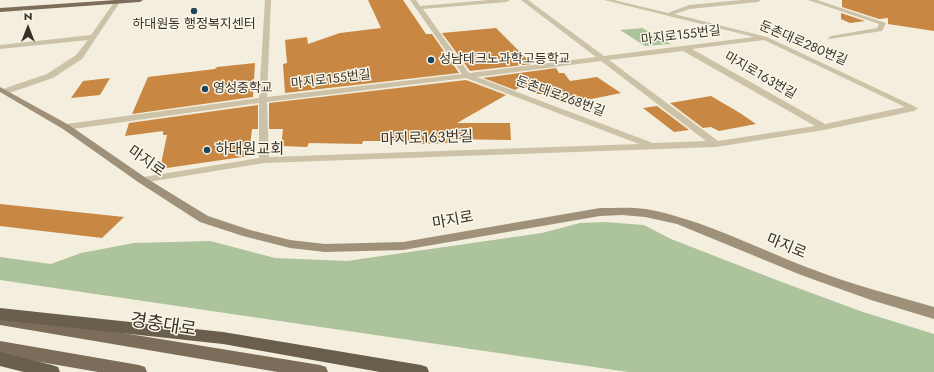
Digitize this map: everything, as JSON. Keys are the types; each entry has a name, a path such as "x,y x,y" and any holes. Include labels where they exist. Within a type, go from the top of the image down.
{"highway":[{"path":"0,314 223,338 421,372"},
{"path":"0,358 52,372"}],"main road":[{"path":"0,10 140,0"},
{"name":"마지로","path":"5,93 66,127 142,180 204,218 247,233 290,244 325,248 403,246 600,212 622,211 645,213 680,221 806,272 876,296 934,313"},
{"name":"경충대로","path":"0,319 320,372"},
{"path":"0,348 139,372"}],"street":[{"path":"264,160 263,100 268,0"},
{"path":"413,0 467,76"},
{"path":"420,8 507,0"},
{"path":"524,0 716,144"},
{"name":"둔촌대로280번길","path":"607,0 765,38 914,108"},
{"path":"690,0 703,6"},
{"path":"669,14 690,7 758,0"},
{"path":"811,0 883,23 880,30 831,38"},
{"path":"5,93 50,76 79,57 117,2"},
{"path":"0,47 93,37"},
{"name":"마지로155번길","path":"66,127 263,100 765,38"},
{"name":"마지로163번길","path":"684,48 824,127"},
{"name":"둔촌대로268번길","path":"467,76 654,146"},
{"name":"마지로163번길","path":"142,180 264,160 716,144 824,127 914,108"}],"green space":[{"path":"642,28 671,44 645,46 620,30"},
{"path":"604,222 644,225 671,239 779,281 863,312 934,334 934,372 628,372 0,280 0,257 51,264 81,253 134,243 210,241 275,258 347,261 542,233 580,223"}],"building":[{"path":"368,0 403,0 426,34 432,34 459,73 285,93 283,64 287,63 285,40 307,37 308,44 340,33 381,28"},
{"path":"842,0 934,0 934,31 888,24 888,18 879,19 842,7"},
{"path":"841,13 865,21 850,23 841,19"},
{"path":"496,28 532,64 470,71 442,33"},
{"name":"영성중학교","path":"255,63 253,97 132,114 148,77"},
{"path":"556,68 559,73 564,73 570,81 597,77 621,93 572,103 562,103 546,94 537,94 522,86 515,90 483,78"},
{"path":"110,78 100,95 71,98 83,81"},
{"path":"466,80 506,95 457,123 510,123 511,140 450,139 450,143 417,144 417,141 363,141 362,144 309,143 307,147 281,146 283,129 269,129 269,103"},
{"path":"711,96 756,124 719,131 711,127 703,128 670,103"},
{"path":"258,105 258,129 252,129 249,156 160,169 167,135 163,135 163,131 125,136 129,123"},
{"path":"657,106 689,130 674,132 643,108"},
{"path":"0,204 124,217 102,238 0,226"}],"place":[{"name":"하대원동 행정복지센터","path":"194,11"},
{"name":"성남테크노과학고등학교","path":"431,60"},
{"name":"영성중학교","path":"205,89"},
{"name":"하대원교회","path":"207,150"}]}
